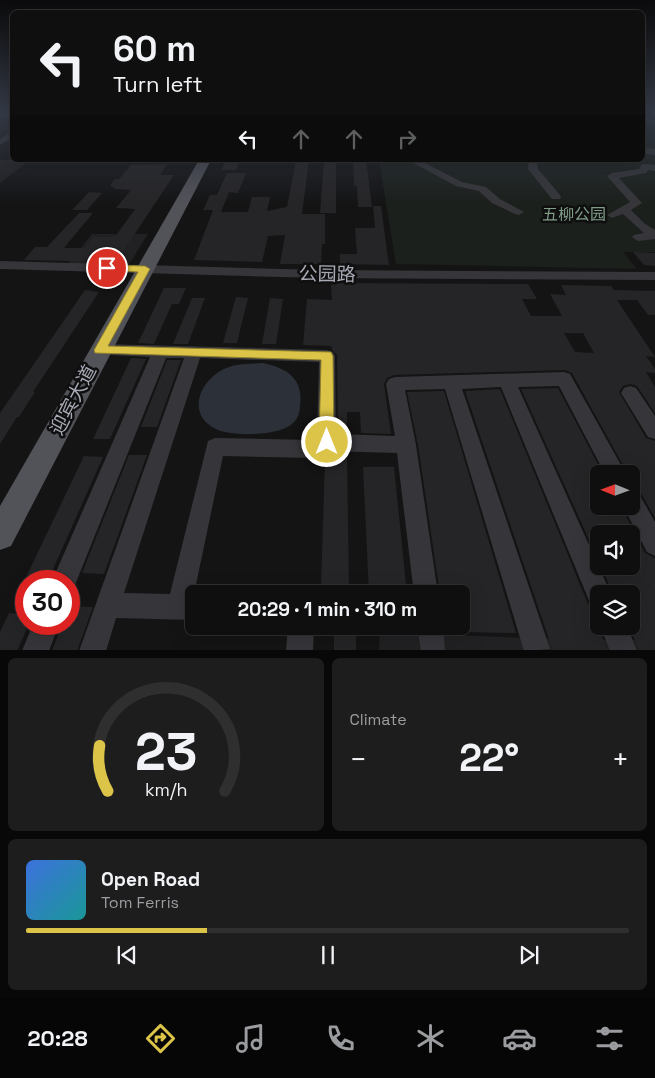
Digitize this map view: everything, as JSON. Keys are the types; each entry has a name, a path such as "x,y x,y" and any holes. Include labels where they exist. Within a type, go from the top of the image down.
{"main road":[{"name":"迎宾大道","path":"0,535 199,162"},
{"name":"迎宾大道","path":"0,510 204,162"}],"street":[{"path":"416,162 459,184 482,189 496,201 519,212"},
{"path":"533,162 533,169 556,196"},
{"path":"612,215 637,202 612,176 644,171 644,167 655,168"},
{"path":"624,209 641,226 655,235"},
{"path":"638,237 655,235"},
{"path":"0,265 321,279 655,278"},
{"path":"0,270 140,272"},
{"path":"100,350 327,356 327,442"},
{"path":"69,570 160,352"},
{"path":"92,650 194,352"},
{"path":"425,585 406,445 395,384 564,379 611,465"},
{"path":"506,380 595,585"},
{"path":"452,383 537,649"},
{"path":"630,393 655,431"},
{"path":"190,585 215,447 314,449 327,442 406,445"},
{"path":"639,515 655,544"},
{"path":"108,605 185,607"},
{"path":"35,650 41,635"},
{"path":"300,650 301,635"},
{"path":"617,635 624,650"}],"shaded area":[{"path":"0,160 27,162 0,183"},
{"path":"92,234 148,234 125,271 63,270"},
{"path":"263,363 286,372 296,382 301,397 299,413 295,421 278,431 256,434 223,432 207,423 201,416 199,399 207,383 222,370 232,366"},
{"path":"380,635 452,635 579,640 655,640 655,650 379,650"}],"green space":[{"name":"五柳公园","path":"645,143 655,143 655,252 623,252 637,269 396,264 379,162 645,162"}],"building":[{"path":"225,162 239,162 236,170 221,170"},
{"path":"296,162 309,162 302,214 325,214 325,244 322,244 321,264 280,264 285,235 268,236 262,262 194,260 213,210 203,210 210,195 217,195 227,173 246,173 238,193 229,192 221,212 248,212 252,197 270,197 267,211 287,207"},
{"path":"324,162 336,162 336,213 320,213"},
{"path":"353,162 366,162 372,207 358,207 357,186 354,186"},
{"path":"167,164 160,175 174,175 116,262 24,260 35,247 47,247 79,213 93,213 64,248 85,248 93,237 115,237 135,209 116,208 131,190 115,189 110,185 115,179 119,179 131,165"},
{"path":"89,192 102,193 87,210 72,210"},
{"path":"373,206 381,206 389,265 340,264 340,254 357,254 355,228 375,228"},
{"path":"633,252 655,253 655,266 644,265"},
{"path":"331,283 528,284 537,299 522,299 531,316 562,316 550,294 566,295 561,285 611,286 614,290 655,291 655,315 648,315 637,300 617,300 655,357 646,356 655,369 655,373 646,372 655,387 655,413 637,386 631,384 623,386 619,392 646,438 655,441 655,518 640,493 640,465 623,465 572,373 565,370 394,375 387,378 384,384 391,434 361,433 360,412 347,412 347,432 338,432 337,355 332,350 332,346 303,345 307,299 332,300","holes":["564,333 583,333 594,353 575,352"]},
{"path":"164,288 186,288 179,304 172,304 154,344 138,343"},
{"path":"85,290 99,292 0,444 0,413"},
{"path":"236,297 248,298 237,343 223,343"},
{"path":"192,298 205,298 188,344 173,344"},
{"path":"270,298 283,299 276,344 262,344"},
{"path":"131,358 146,359 110,439 93,439"},
{"path":"167,360 181,360 157,427 141,427"},
{"path":"558,388 598,465 590,465 590,515 626,515 631,525 590,525 590,542 521,389"},
{"path":"500,389 588,604 590,605 590,635 601,635 608,650 551,650 465,391"},
{"path":"444,391 516,633 470,632 470,585 439,585 418,445 407,392"},
{"path":"129,455 147,455 104,574 82,573"},
{"path":"84,456 103,457 53,570 29,570"},
{"path":"325,457 347,458 349,585 321,585"},
{"path":"363,467 394,467 406,585 369,585"},
{"path":"640,543 645,553 655,558 655,650 639,650 633,635 640,635 640,585 609,585 605,575 640,575"},
{"path":"80,606 93,607 77,650 52,650 58,635 80,635"},
{"path":"9,613 15,613 15,635 24,635 17,650 0,650 0,632"},
{"path":"334,635 356,635 356,650 334,650"}],"route":[{"path":"107,268 145,269 100,350 327,356 327,442"}]}
